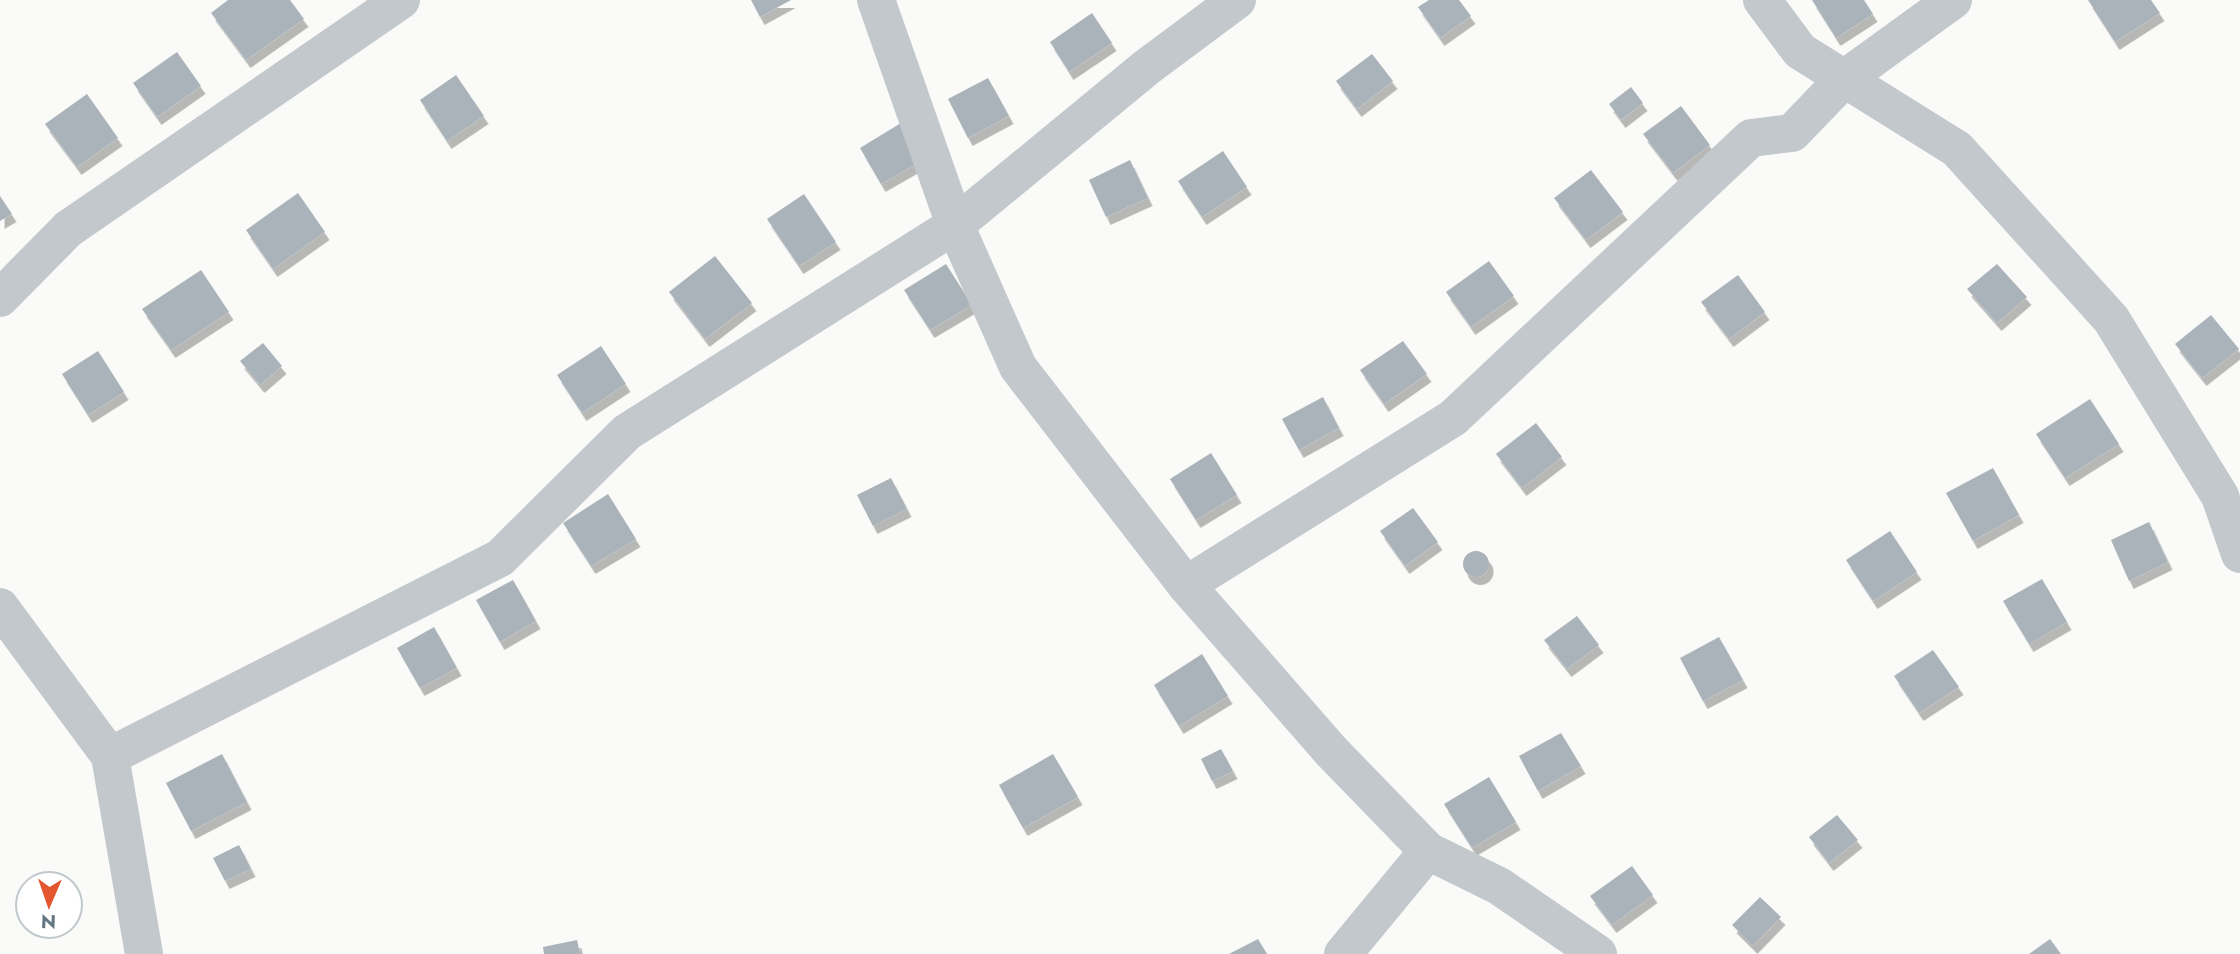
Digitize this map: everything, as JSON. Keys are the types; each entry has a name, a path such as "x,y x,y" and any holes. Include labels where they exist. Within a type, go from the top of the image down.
{"street":[{"path":"0,298 68,229 401,0"},
{"path":"844,0 891,35"},
{"path":"876,0 891,35 955,225 1018,367 1186,585 1331,751 1428,851 1499,886 1598,954"},
{"path":"110,756 500,558 627,432 955,225 1147,66 1237,0"},
{"path":"1762,0 1800,51 1957,149 2111,319 2220,496 2240,554"},
{"path":"1186,585 1453,418 1751,138 1792,133 1844,79 1953,0"},
{"path":"0,607 110,756 144,954"},
{"path":"1343,954 1428,851"}],"building":[{"path":"228,0 290,0 304,19 246,60 211,13"},
{"path":"751,0 791,0 760,17"},
{"path":"1429,0 1459,0 1471,16 1440,38 1418,7"},
{"path":"1812,0 1864,0 1873,14 1836,38"},
{"path":"2088,0 2151,0 2160,13 2115,42"},
{"path":"1092,13 1112,43 1069,72 1050,42"},
{"path":"177,52 201,86 157,117 133,83"},
{"path":"1372,54 1393,81 1357,109 1336,81"},
{"path":"456,75 484,116 447,141 420,100"},
{"path":"988,78 1009,116 968,138 948,99"},
{"path":"1631,87 1643,103 1621,120 1609,104"},
{"path":"87,94 118,138 77,167 45,124"},
{"path":"1681,106 1710,145 1673,173 1643,134"},
{"path":"901,123 923,160 881,184 860,148"},
{"path":"1223,151 1247,187 1202,217 1178,181"},
{"path":"1130,160 1148,198 1106,217 1089,180"},
{"path":"1591,170 1623,212 1586,240 1554,198"},
{"path":"298,193 325,232 273,269 246,230"},
{"path":"804,194 836,242 799,266 767,219"},
{"path":"0,196 12,214 0,221"},
{"path":"715,256 752,303 705,339 669,292"},
{"path":"1489,261 1514,296 1471,327 1446,292"},
{"path":"946,264 972,305 930,330 904,290"},
{"path":"1997,264 2027,297 1997,323 1967,289"},
{"path":"201,270 229,312 171,350 142,309"},
{"path":"1738,275 1765,312 1729,339 1701,302"},
{"path":"2211,315 2239,349 2202,378 2175,344"},
{"path":"1403,341 1427,374 1384,404 1360,370"},
{"path":"263,343 282,366 260,385 240,361"},
{"path":"601,346 626,384 582,413 557,375"},
{"path":"98,351 124,392 88,415 62,374"},
{"path":"1323,397 1339,428 1299,450 1282,419"},
{"path":"2090,399 2119,444 2065,478 2036,434"},
{"path":"1536,423 1562,457 1522,488 1496,454"},
{"path":"1211,453 1237,495 1196,520 1170,479"},
{"path":"1993,468 2019,515 1973,541 1946,493"},
{"path":"891,478 907,509 873,526 857,495"},
{"path":"608,494 636,539 591,566 563,523"},
{"path":"1413,508 1438,542 1405,566 1380,531"},
{"path":"2149,522 2168,562 2129,581 2111,540"},
{"path":"1890,531 1917,572 1873,601 1846,560"},
{"path":"1476,551 1485,555 1489,564 1485,573 1476,577 1467,573 1463,564 1467,555"},
{"path":"2042,579 2067,622 2029,644 2003,601"},
{"path":"513,580 536,621 500,642 476,600"},
{"path":"1577,616 1599,645 1567,669 1544,640"},
{"path":"434,627 457,668 420,688 397,648"},
{"path":"1719,637 1743,680 1703,701 1680,658"},
{"path":"1933,650 1959,687 1919,713 1894,676"},
{"path":"1202,654 1228,696 1179,726 1154,685"},
{"path":"1561,733 1581,766 1538,791 1519,756"},
{"path":"1221,749 1233,771 1212,781 1201,759"},
{"path":"222,754 247,802 191,831 166,783"},
{"path":"1053,754 1078,797 1023,828 999,785"},
{"path":"1489,777 1516,822 1472,848 1444,804"},
{"path":"1837,815 1858,840 1829,863 1809,837"},
{"path":"239,845 251,869 225,881 213,858"},
{"path":"1632,866 1653,895 1612,925 1590,896"},
{"path":"1760,897 1781,917 1753,946 1732,925"},
{"path":"1258,939 1267,954 1229,954"},
{"path":"2050,939 2061,954 2029,954"},
{"path":"577,940 580,954 544,954 543,947"}]}
